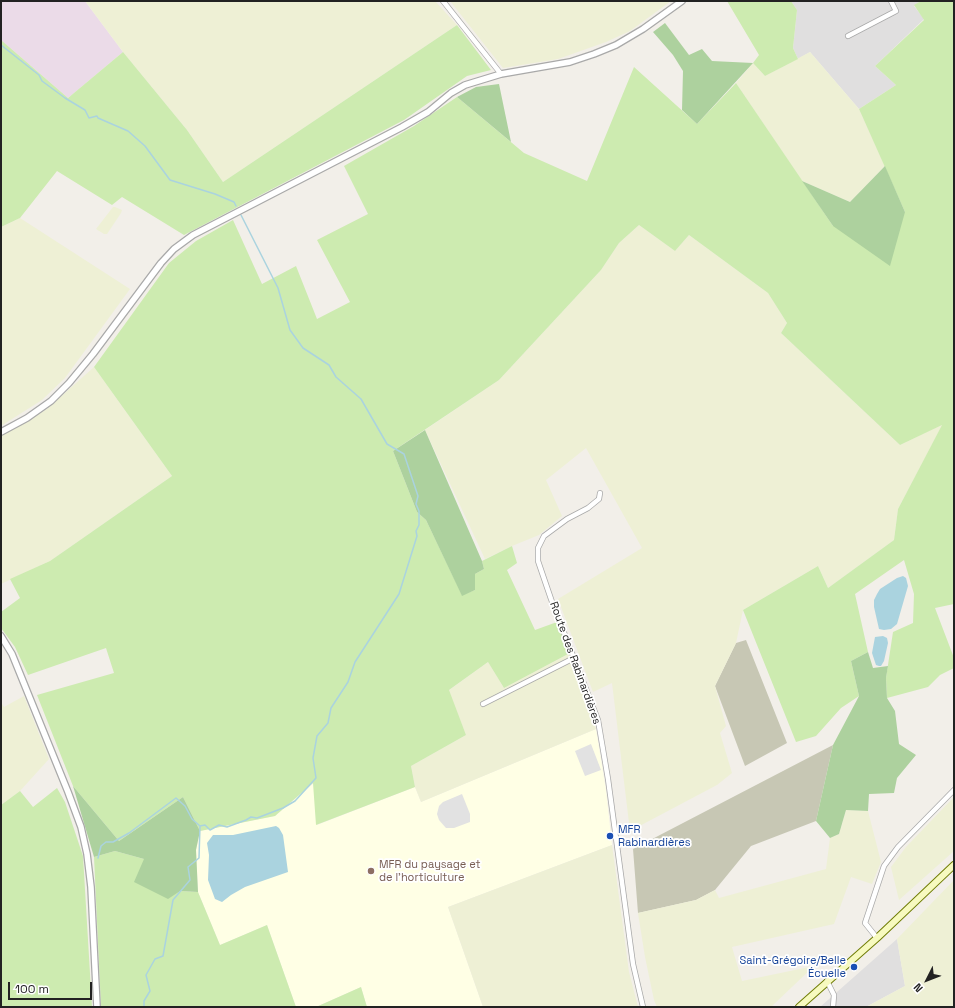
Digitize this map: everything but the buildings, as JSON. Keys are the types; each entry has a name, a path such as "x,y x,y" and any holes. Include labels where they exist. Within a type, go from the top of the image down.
{"main road":[{"path":"798,1007 877,938 954,865"}],"street":[{"path":"443,1 501,74"},
{"path":"1,432 27,418 51,401 70,383 161,263 174,249 193,235 402,128 428,112 451,93 465,85 501,74 570,62 601,51 616,45 643,29 682,1"},
{"path":"848,36 896,11 891,1"},
{"name":"Route des Rabinardières","path":"600,493 599,499 588,508 567,519 549,532 540,542 538,548 538,561 551,599 598,720 608,779 633,964 643,1007"},
{"path":"1,636 12,654 81,828 87,854 91,887 97,1007"},
{"path":"483,704 574,658"},
{"path":"877,938 865,923 884,866 898,847 954,790"},
{"path":"827,981 834,995 833,1007"}],"shaded area":[{"path":"1,1 85,1 123,52 68,98 1,40"},
{"path":"85,1 435,1 457,25 223,182 187,130 123,52"},
{"path":"450,1 671,1 630,31 606,42 558,59 503,68"},
{"path":"791,1 921,1 914,6 924,19 875,66 896,85 859,109 810,52 798,59 793,48 797,10"},
{"path":"810,52 859,109 885,166 850,202 802,181 736,83 753,63 765,76"},
{"path":"113,207 122,210 121,213 107,234 104,234 96,229"},
{"path":"20,218 130,289 65,378 42,400 1,426 1,227"},
{"path":"639,225 675,251 689,235 768,293 787,323 781,333 900,445 943,424 898,509 894,540 828,588 818,566 743,610 736,643 715,686 726,726 720,733 732,773 717,785 630,831 612,683 593,692 558,599 642,548 586,448 546,480 562,516 539,535 485,559 425,430 499,380 601,270 619,243"},
{"path":"94,367 172,476 50,561 1,584 1,436 47,409"},
{"path":"746,640 787,743 745,766 715,686 736,643"},
{"path":"570,653 596,729 421,802 415,787 411,766 466,735 448,691 488,662 504,688"},
{"path":"24,696 49,759 20,791 1,805 1,702 4,707"},
{"name":"MFR du paysage et de l'horticulture","path":"596,729 606,790 612,845 448,907 483,1007 367,1007 361,987 316,1007 296,1007 267,925 220,945 198,892 196,850 200,831 275,816 314,783 317,825 415,787 421,802"},
{"path":"591,744 601,770 585,776 575,751"},
{"path":"833,745 816,821 751,846 715,890 696,900 638,913 633,849"},
{"path":"462,794 470,814 470,822 454,828 446,828 439,820 437,814 439,806 443,802"},
{"path":"954,797 954,851 899,900 891,867 906,847"},
{"path":"846,810 868,811 881,862 872,884 851,877 834,924 732,947 742,981 814,966 771,1007 657,1007 654,1000 645,957 638,913 696,900 715,890 719,898 826,869 830,838 839,834"},
{"path":"612,845 629,972 638,1007 483,1007 448,907"},
{"path":"954,880 954,1007 866,1007 905,986 897,939"},
{"path":"897,939 905,986 866,1007 820,1007"}],"green space":[{"path":"727,1 791,1 797,10 793,48 798,59 765,76 753,63 759,55"},
{"path":"921,1 954,1 954,604 935,608 954,658 954,668 940,675 928,687 887,698 886,678 893,632 913,623 914,594 904,560 855,594 868,652 851,661 859,696 841,708 816,736 796,742 743,610 818,566 828,588 894,540 898,509 942,425 900,445 781,333 787,323 768,293 689,235 675,251 639,225 619,243 601,270 499,380 393,451 417,512 426,520 462,595 475,590 475,574 484,569 482,561 512,546 517,563 507,570 535,630 557,622 570,653 504,688 488,662 449,690 466,735 411,766 415,787 316,825 313,783 275,816 200,831 183,797 119,841 73,786 37,695 114,673 106,648 28,675 15,647 1,628 1,612 20,598 10,579 50,561 172,476 94,367 169,263 196,241 233,220 262,284 296,266 317,319 350,302 317,240 368,214 344,166 414,126 457,97 524,153 587,181 634,67 697,124 736,83 833,226 905,212 859,109 896,85 875,66 924,20 914,5"},
{"path":"665,23 689,55 702,49 712,61 753,63 697,124 682,110 683,71 673,55 653,32"},
{"path":"457,25 491,70 467,76 404,120 184,235 122,197 112,205 57,171 20,218 1,227 1,40 68,98 123,52 187,130 223,182"},
{"path":"499,84 511,142 457,97 476,87"},
{"path":"885,166 905,212 890,266 833,226 802,181 850,202"},
{"path":"425,430 482,561 484,569 475,574 475,590 462,596 426,520 417,512 393,451"},
{"path":"868,652 873,668 888,666 886,678 887,698 895,711 899,744 916,755 897,778 894,793 869,794 868,811 846,810 839,834 830,838 816,821 833,745 859,696 851,661"},
{"path":"73,786 119,841 183,797 200,831 196,850 198,892 180,891 168,899 134,882 144,859 115,851 94,857"},
{"path":"57,788 65,802 83,856 92,1007 1,1007 1,805 20,791 33,807"},
{"path":"115,851 144,859 180,891 198,892 220,945 267,925 296,1007 101,1007 94,857"},
{"path":"361,987 367,1007 316,1007"}],"water":[{"path":"903,576 906,578 908,586 897,624 891,629 879,629 874,600 880,589 897,578"},
{"path":"883,636 887,638 888,643 884,661 881,666 879,666 876,665 872,653 875,637"},
{"path":"276,826 283,835 288,872 245,887 222,902 215,899 208,880 209,855 207,843 213,835 233,835"}],"waterway":[{"path":"1,45 39,75 42,81 65,98 85,110 89,118 97,116 98,118 128,131 145,146 170,180 215,194 234,202 236,206"},
{"path":"200,826 205,825 210,830 219,825 227,827 251,817 257,818 283,808 295,801 316,778 313,758 317,736 328,723 331,708 348,682 355,662 399,594 417,536 416,531 419,525 419,511 416,504 418,496 404,454 387,444 361,399 336,377 329,365 303,348 290,330 278,288 241,215"},
{"path":"98,858 101,846 106,842 113,842 129,833 176,798 185,806 192,819 200,826 199,858 188,867 190,880 173,900 163,956 155,959 146,975 150,991 144,1001 144,1007"}],"place":[{"name":"MFR Rabinardières","path":"610,836"},
{"name":"MFR du paysage et de l'horticulture","path":"371,871"},
{"name":"Saint-Grégoire/Belle Écuelle","path":"854,967"}]}
